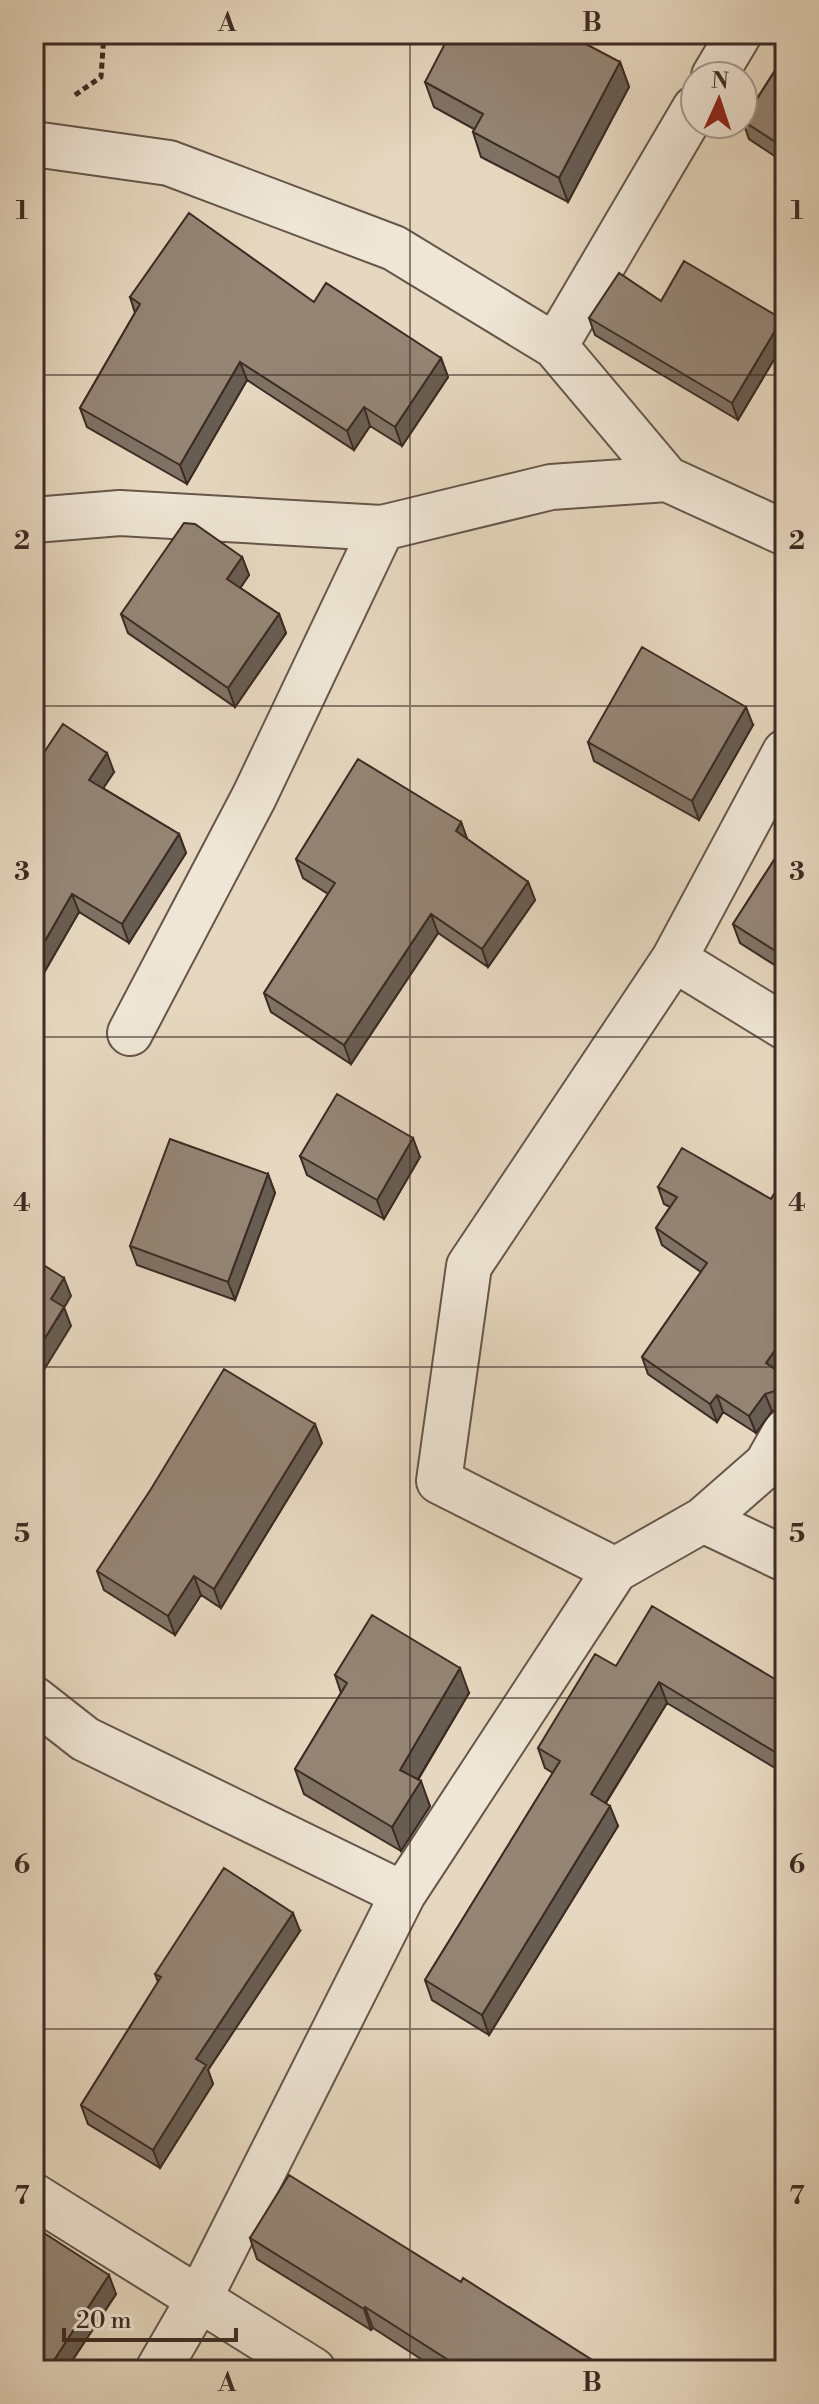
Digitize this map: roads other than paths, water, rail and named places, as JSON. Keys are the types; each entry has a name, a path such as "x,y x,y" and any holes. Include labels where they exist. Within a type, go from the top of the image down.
{"street":[{"path":"724,60 739,34"},
{"path":"555,346 679,135"},
{"path":"34,144 169,163 394,248 555,346 667,479 785,533"},
{"path":"34,520 120,513 382,528 551,487 667,479"},
{"path":"130,1033 254,797 382,528"},
{"path":"615,1570 439,1481 469,1266 674,959 785,752"},
{"path":"674,959 785,1027"},
{"path":"158,2370 199,2299 403,1894 615,1570 703,1520 767,1464 785,1432"},
{"path":"703,1520 785,1559"},
{"path":"34,1699 85,1739 403,1894"},
{"path":"34,2196 313,2370"}]}
